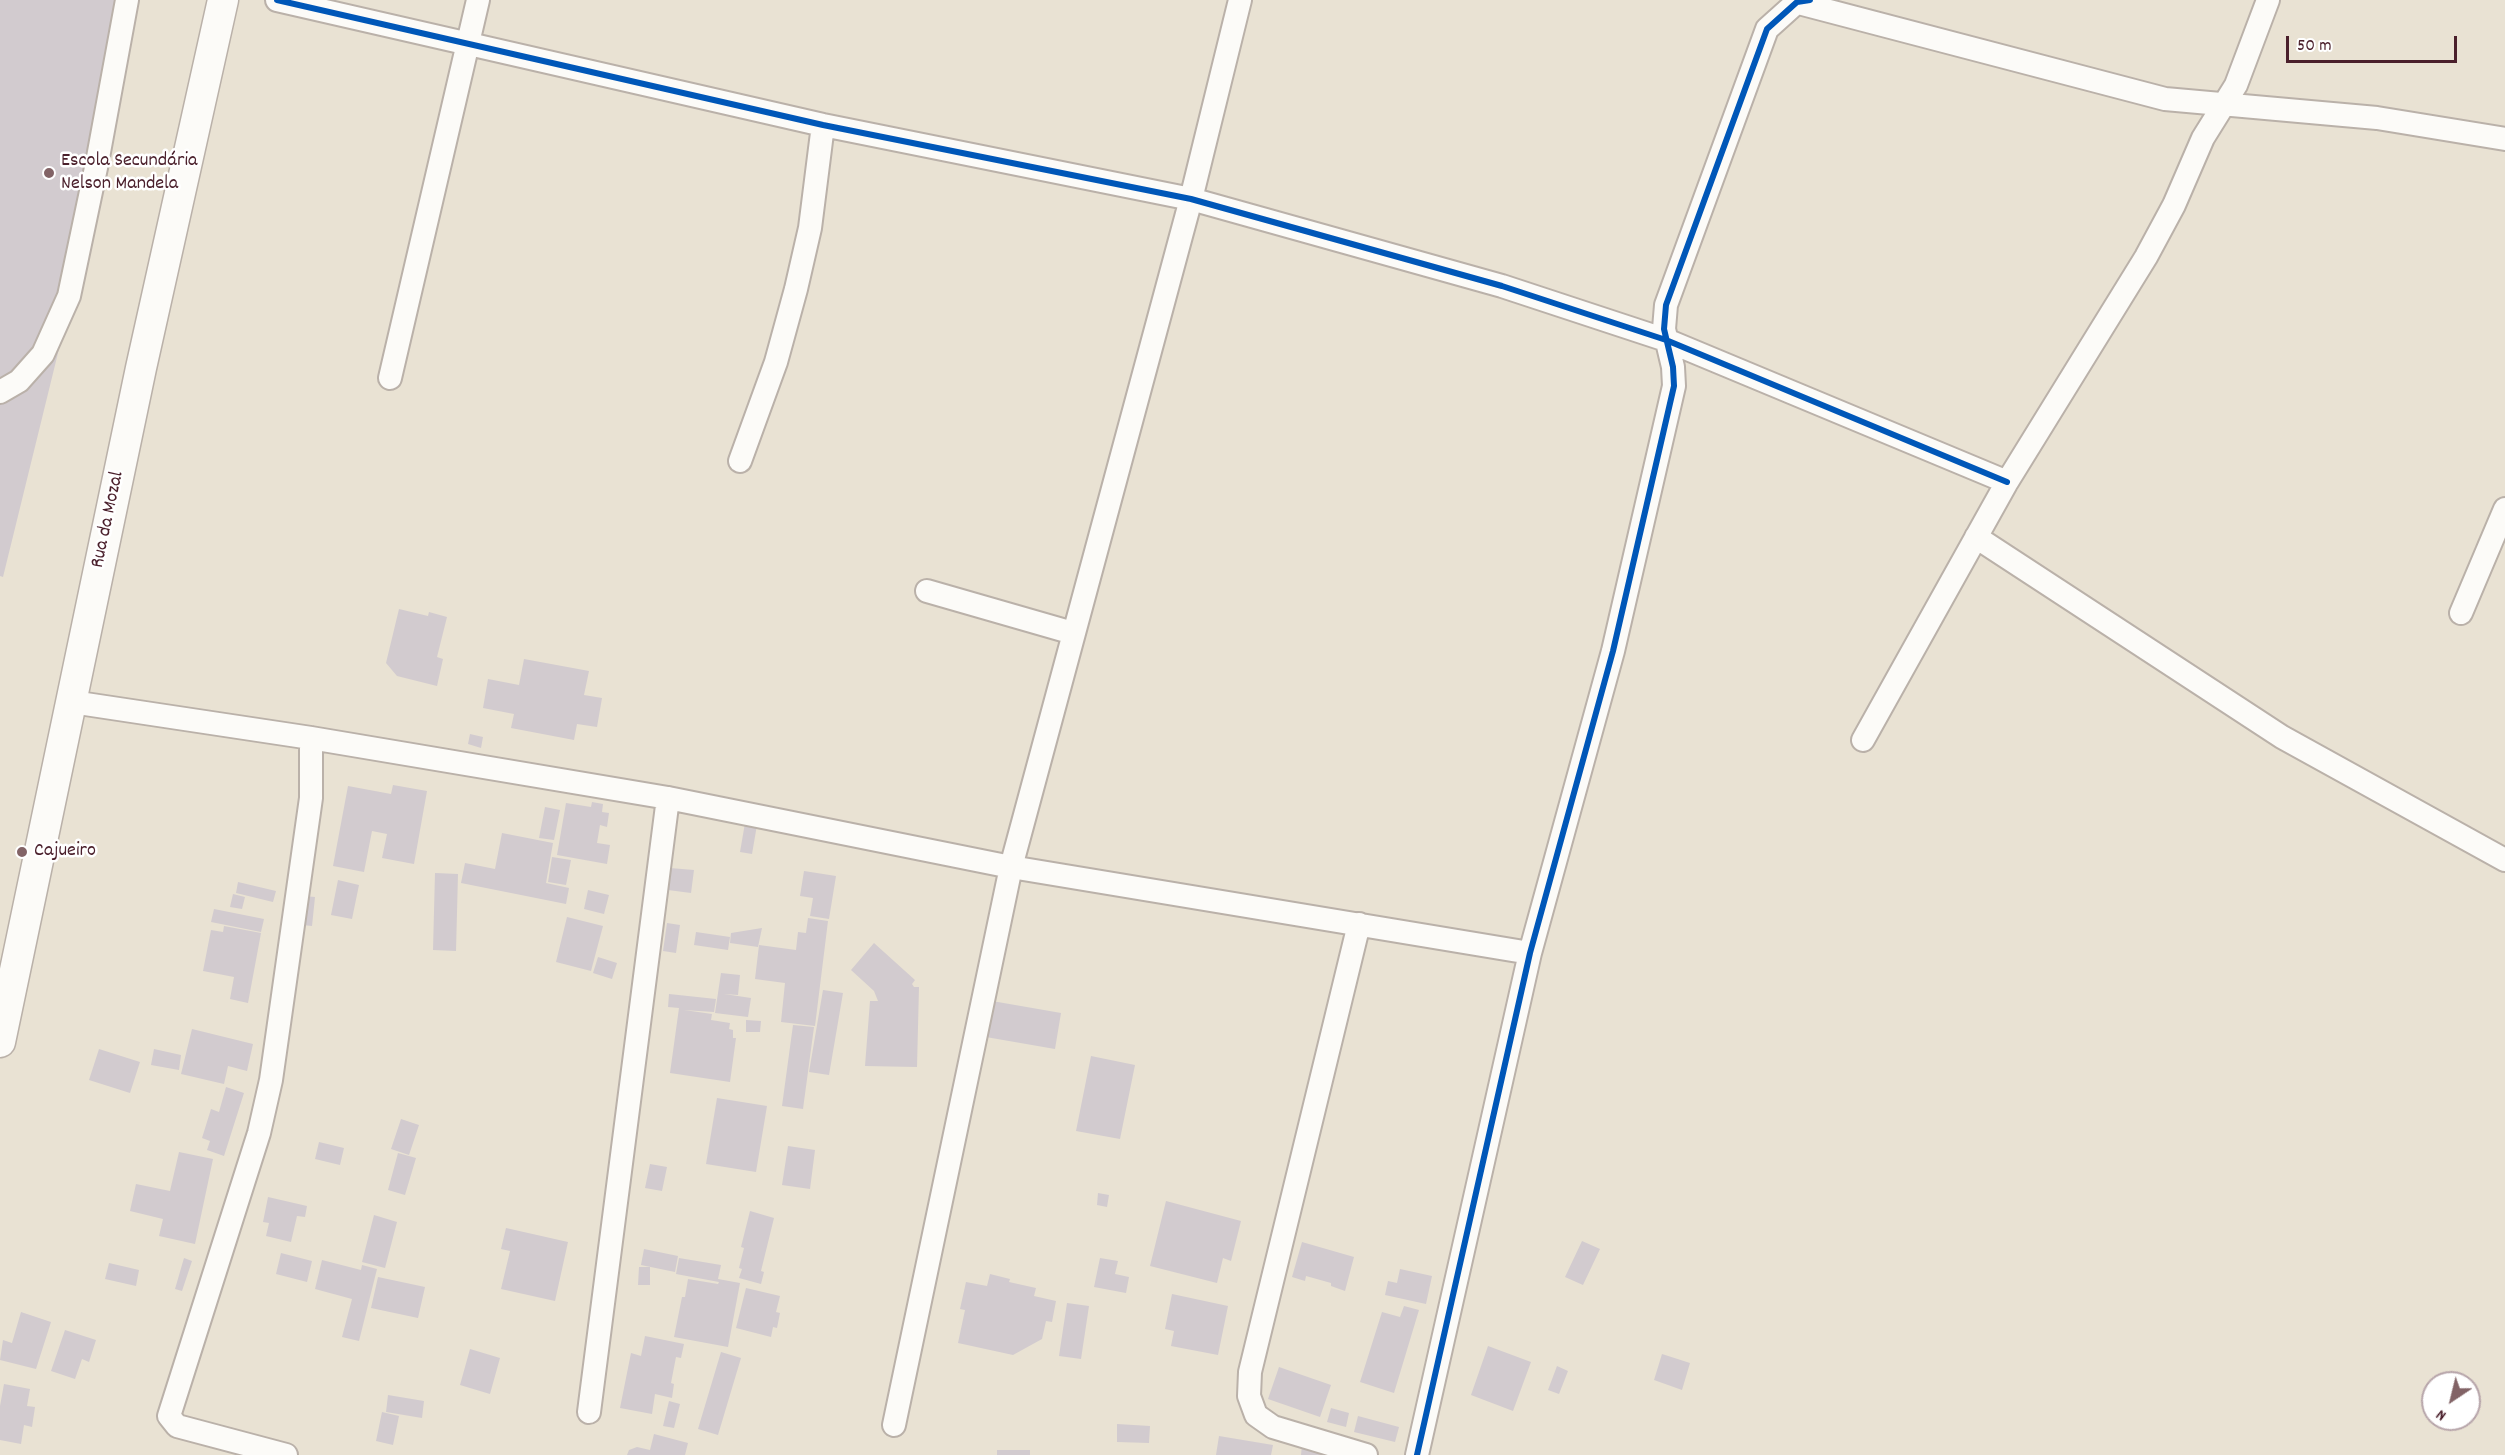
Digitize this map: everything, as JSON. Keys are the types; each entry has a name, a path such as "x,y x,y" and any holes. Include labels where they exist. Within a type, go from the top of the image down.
{"main road":[{"name":"Rua da Mozal","path":"0,1042 141,368 224,0"}],"street":[{"path":"0,392 19,381 43,354 69,296 97,163 127,0"},
{"path":"277,0 823,125 1191,199 1502,286 1666,340 2007,482"},
{"path":"390,378 478,0"},
{"path":"894,1425 1011,867 1191,199 1240,0"},
{"path":"1863,740 2007,482 2145,257 2174,205 2203,138 2236,85 2268,0"},
{"path":"1417,1455 1530,953 1613,651 1674,386 1673,367 1666,340 1664,319 1666,305 1767,29 1798,1 2164,99 2377,118 2505,139"},
{"path":"740,461 776,362 796,289 810,228 823,125"},
{"path":"2461,613 2505,509"},
{"path":"1976,537 2282,737 2505,860"},
{"path":"927,591 1073,633"},
{"path":"72,702 311,738 668,798 1011,867 1530,953"},
{"path":"286,1455 177,1426 169,1416 259,1133 272,1080 311,798 311,738"},
{"path":"589,1412 668,798"},
{"path":"1359,924 1250,1372 1249,1396 1256,1415 1273,1428 1366,1455"}],"building":[{"name":"Escola Secundária Nelson Mandela","path":"0,0 136,0 71,300 3,577 0,576"},
{"path":"399,609 428,616 429,612 447,617 437,657 443,659 437,686 397,676 386,663"},
{"path":"524,659 589,671 584,695 602,698 597,727 577,724 574,740 511,728 514,714 483,708 488,679 519,685"},
{"path":"470,734 483,737 481,748 468,744"},
{"path":"393,785 427,791 414,864 382,858 387,834 372,831 364,872 333,866 348,786 391,794"},
{"path":"592,802 603,804 602,812 609,813 607,827 600,825 597,843 610,845 607,864 557,855 566,803 591,807"},
{"path":"545,807 560,810 554,840 539,838"},
{"path":"745,823 757,825 752,854 740,852"},
{"path":"502,833 553,843 546,883 569,888 566,904 461,883 465,863 495,869"},
{"path":"552,857 571,860 566,885 548,882"},
{"path":"670,868 694,870 691,893 668,890"},
{"path":"804,871 836,876 829,919 810,916 813,898 800,896"},
{"path":"435,873 458,874 456,951 433,950"},
{"path":"338,880 359,885 352,919 331,915"},
{"path":"238,882 276,891 273,902 236,893"},
{"path":"588,890 609,895 604,914 584,909"},
{"path":"233,894 245,897 242,909 230,907"},
{"path":"304,896 315,897 312,926 302,925"},
{"path":"214,909 264,919 261,932 211,922"},
{"path":"567,917 603,926 591,971 556,962"},
{"path":"808,918 828,921 815,1026 781,1022 785,983 755,979 759,945 796,950 798,932 806,933"},
{"path":"667,923 680,925 676,953 663,951"},
{"path":"224,926 261,933 248,1003 230,999 234,977 203,971 211,930 223,932"},
{"path":"762,928 758,947 730,943 731,933"},
{"path":"696,932 730,937 728,950 694,945"},
{"path":"874,943 915,980 912,984 914,987 919,987 917,1067 865,1066 870,1001 878,1001 874,991 851,970"},
{"path":"598,957 617,963 612,979 593,973"},
{"path":"721,973 740,975 738,995 724,994 751,998 748,1017 715,1013"},
{"path":"823,990 843,993 829,1075 809,1072"},
{"path":"669,994 716,999 714,1012 684,1010 712,1014 711,1020 730,1023 729,1029 733,1030 733,1038 736,1038 730,1082 670,1073 679,1008 668,1007"},
{"path":"992,1001 1061,1013 1055,1049 986,1037"},
{"path":"746,1020 761,1021 760,1032 746,1032"},
{"path":"793,1025 814,1027 803,1109 782,1106"},
{"path":"192,1029 253,1044 247,1071 228,1066 224,1084 181,1074"},
{"path":"99,1049 140,1062 130,1093 89,1080"},
{"path":"154,1049 181,1055 179,1070 151,1065"},
{"path":"1091,1056 1135,1065 1120,1139 1076,1131"},
{"path":"226,1087 244,1093 224,1156 207,1150 210,1141 202,1138 211,1109 219,1112"},
{"path":"717,1098 767,1106 756,1172 706,1164"},
{"path":"401,1119 419,1125 409,1155 391,1149"},
{"path":"319,1142 344,1148 340,1165 315,1159"},
{"path":"788,1146 815,1150 810,1189 782,1185"},
{"path":"179,1152 213,1159 195,1244 159,1236 163,1219 130,1211 136,1184 170,1191"},
{"path":"398,1153 416,1158 405,1195 388,1190"},
{"path":"650,1164 667,1167 662,1191 645,1188"},
{"path":"1098,1193 1109,1195 1107,1207 1097,1205"},
{"path":"268,1197 307,1206 305,1217 297,1216 291,1242 266,1236 269,1223 263,1222"},
{"path":"1166,1201 1241,1221 1231,1261 1223,1258 1217,1283 1150,1266"},
{"path":"750,1211 774,1218 761,1271 764,1272 761,1284 739,1278 744,1248 741,1247"},
{"path":"374,1215 397,1222 385,1268 362,1262"},
{"path":"506,1228 568,1242 555,1301 501,1289 510,1251 501,1249"},
{"path":"1582,1241 1600,1249 1583,1285 1565,1277"},
{"path":"1302,1242 1354,1257 1345,1291 1331,1286 1331,1283 1306,1276 1305,1281 1292,1277"},
{"path":"644,1249 678,1256 675,1272 641,1265"},
{"path":"281,1253 312,1261 307,1282 276,1274"},
{"path":"184,1258 192,1261 182,1291 175,1289"},
{"path":"679,1258 721,1265 718,1279 740,1283 728,1347 674,1337 688,1279 718,1284 719,1282 676,1274"},
{"path":"1100,1258 1118,1261 1115,1274 1129,1277 1126,1293 1094,1287"},
{"path":"322,1260 361,1270 362,1265 377,1269 359,1341 342,1337 352,1299 315,1289"},
{"path":"109,1263 139,1270 136,1286 105,1279"},
{"path":"639,1267 650,1267 650,1285 638,1285"},
{"path":"1400,1269 1432,1276 1426,1304 1385,1295 1388,1281 1397,1283"},
{"path":"990,1274 1010,1279 1009,1282 1036,1288 1034,1296 1056,1301 1052,1322 1046,1321 1042,1339 1013,1355 958,1343 965,1310 960,1309 966,1282 987,1286"},
{"path":"378,1277 425,1287 418,1318 371,1308"},
{"path":"746,1288 780,1296 776,1312 780,1313 777,1328 773,1327 771,1337 736,1328"},
{"path":"1172,1294 1228,1306 1218,1355 1171,1346 1174,1331 1165,1329"},
{"path":"1067,1303 1089,1306 1081,1359 1059,1356"},
{"path":"1404,1306 1419,1310 1394,1393 1360,1382 1382,1312 1400,1317"},
{"path":"21,1312 51,1322 36,1369 0,1360 3,1340 12,1343"},
{"path":"65,1330 96,1340 89,1362 82,1359 75,1379 51,1371"},
{"path":"645,1336 684,1344 681,1358 676,1357 671,1383 674,1384 672,1398 655,1394 652,1414 620,1408 631,1353 641,1356"},
{"path":"1488,1346 1531,1362 1513,1411 1471,1395"},
{"path":"470,1349 500,1358 490,1394 460,1385"},
{"path":"721,1352 741,1358 718,1435 698,1429"},
{"path":"1662,1354 1690,1363 1682,1390 1654,1380"},
{"path":"1557,1366 1568,1371 1559,1394 1548,1390"},
{"path":"1279,1367 1331,1385 1320,1417 1268,1399"},
{"path":"4,1384 30,1389 27,1406 35,1407 32,1427 24,1425 21,1444 0,1440 0,1406"},
{"path":"388,1395 424,1401 422,1418 386,1412"},
{"path":"669,1401 680,1404 674,1428 663,1426"},
{"path":"1331,1408 1349,1413 1346,1427 1327,1422"},
{"path":"382,1412 399,1416 393,1445 376,1441"},
{"path":"1358,1416 1399,1427 1395,1442 1354,1432"},
{"path":"1117,1424 1150,1426 1149,1443 1117,1442"},
{"path":"654,1434 688,1443 685,1455 627,1455 629,1450 637,1447 650,1450"},
{"path":"1219,1436 1273,1445 1271,1455 1216,1455"},
{"path":"1302,1445 1326,1449 1325,1455 1301,1455"},
{"path":"997,1450 1030,1450 1030,1455 997,1455"}],"cycle path":[{"path":"277,0 823,125 1191,199 1502,286 1666,340 2007,482"},
{"path":"1417,1455 1530,953 1613,651 1674,386 1673,367 1664,329 1666,305 1767,29 1797,2 1810,0"}],"place":[{"name":"Escola Secundária Nelson Mandela","path":"49,173"},
{"name":"Cajueiro","path":"22,852"}]}
